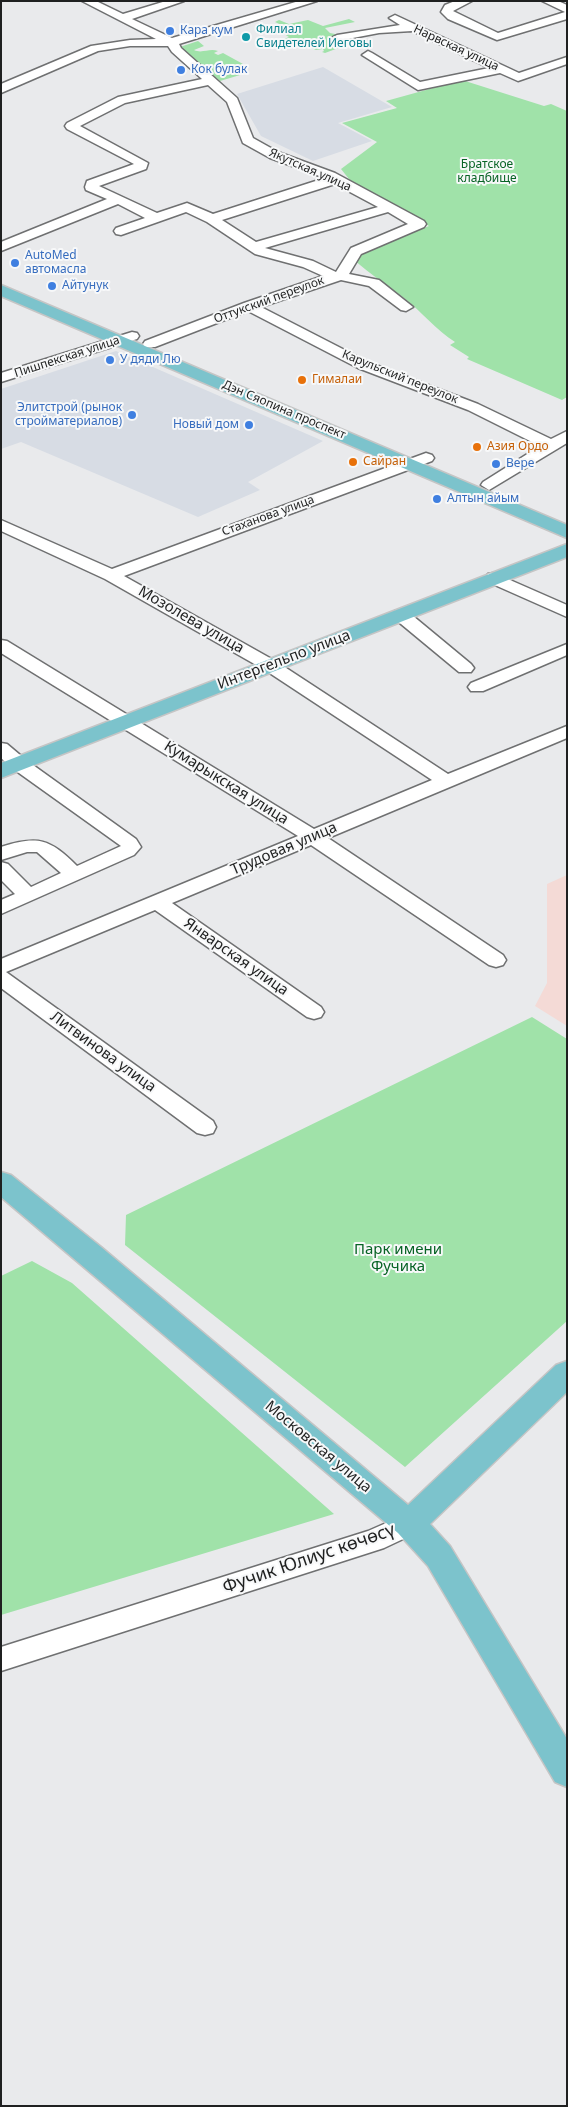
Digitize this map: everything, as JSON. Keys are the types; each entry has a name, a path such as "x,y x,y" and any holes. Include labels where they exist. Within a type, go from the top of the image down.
{"main road":[{"name":"Дэн Сяопина проспект","path":"1,281 126,338 418,461 489,485 567,519"},
{"name":"Дэн Сяопина проспект","path":"1,290 126,338 150,344 418,461 567,532"},
{"name":"Интергельпо улица","path":"10,767 567,550"},
{"name":"Московская улица","path":"1,1182 91,1255 409,1524 439,1556 567,1771"},
{"name":"Фучик Юлиус көчөсү","path":"409,1524 567,1373"}],"street":[{"path":"87,1 172,42"},
{"path":"123,18 179,1"},
{"path":"1,89 95,48 130,43 172,42 312,1"},
{"name":"Нарвская улица","path":"467,1 449,7 443,21 497,37 567,15"},
{"path":"547,1 567,9"},
{"name":"Нарвская улица","path":"396,18 411,27 518,77 567,60"},
{"path":"337,38 443,21"},
{"name":"Якутская улица","path":"172,42 176,50 233,101 247,140 274,155 336,179 419,224 356,251 338,276"},
{"path":"368,55 418,86 500,69"},
{"path":"156,218 91,187 92,184 142,166 142,163 71,126 122,100 169,92 209,81"},
{"path":"212,219 336,179"},
{"path":"1,247 117,200"},
{"name":"Оттукский переулок","path":"121,231 187,207 212,219 254,247 270,255 308,264 338,276"},
{"path":"254,247 389,208"},
{"path":"338,276 374,283 406,307"},
{"name":"Оттукский переулок","path":"150,344 250,306 338,276"},
{"name":"Карульский переулок","path":"250,306 363,364 473,407 552,446"},
{"name":"Пишпекская улица","path":"1,378 126,338"},
{"path":"489,485 567,436"},
{"name":"Стаханова улица","path":"111,575 418,461"},
{"name":"Мозолева улица","path":"1,524 111,575 271,666 446,781"},
{"path":"494,578 567,612"},
{"path":"401,614 465,668"},
{"name":"Кумарыкская улица","path":"1,645 313,837 496,960"},
{"path":"477,687 567,649"},
{"name":"Трудовая улица","path":"1,967 567,731"},
{"path":"1,748 10,767 129,843 131,847 127,851 1,908"},
{"path":"1,854 28,844 38,845 48,850 74,875"},
{"path":"1,868 28,896"},
{"name":"Январская улица","path":"157,902 314,1012"},
{"name":"Литвинова улица","path":"1,978 205,1127"},
{"name":"Фучик Юлиус көчөсү","path":"1,1660 375,1540 409,1524"}],"shaded area":[{"path":"323,67 392,107 338,123 372,141 313,161 261,136 237,94"},
{"name":"Элитстрой (рынок стройматериалов)","path":"116,351 323,441 248,482 260,490 198,517 21,442 1,449 1,389"},
{"path":"567,875 567,1026 535,1006 547,983 547,884"}],"green space":[{"path":"349,19 355,22 325,28 330,33 340,35 327,39 341,47 325,53 322,52 324,51 323,49 316,50 296,40 299,43 295,44 284,39 289,37 279,31 288,28 275,22 279,20 289,24 308,20 323,26"},
{"path":"198,41 204,46 194,50 218,51 214,53 218,55 223,53 243,64 244,68 233,71 240,75 220,81 180,47"},
{"name":"Братское кладбище","path":"462,80 544,106 551,104 567,111 567,397 562,400 467,359 469,357 450,345 455,342 404,298 354,260 358,255 429,226 353,184 341,169 377,142 342,123 397,108 386,101"},
{"name":"Парк имени Фучика","path":"532,1017 567,1039 567,1321 405,1467 125,1245 126,1215"},
{"path":"32,1261 72,1283 334,1514 1,1615 1,1276"}],"place":[{"name":"Кара кум","path":"170,31"},
{"name":"Филиал Свидетелей Иеговы","path":"246,37"},
{"name":"Кок булак","path":"181,70"},
{"name":"AutoMed автомасла","path":"15,263"},
{"name":"Айтунук","path":"52,286"},
{"name":"У дяди Лю","path":"110,360"},
{"name":"Гималаи","path":"302,380"},
{"name":"Элитстрой (рынок стройматериалов)","path":"132,415"},
{"name":"Новый дом","path":"249,425"},
{"name":"Азия Ордо","path":"477,447"},
{"name":"Сайран","path":"353,462"},
{"name":"Вере","path":"496,464"},
{"name":"Алтын айым","path":"437,499"}]}
